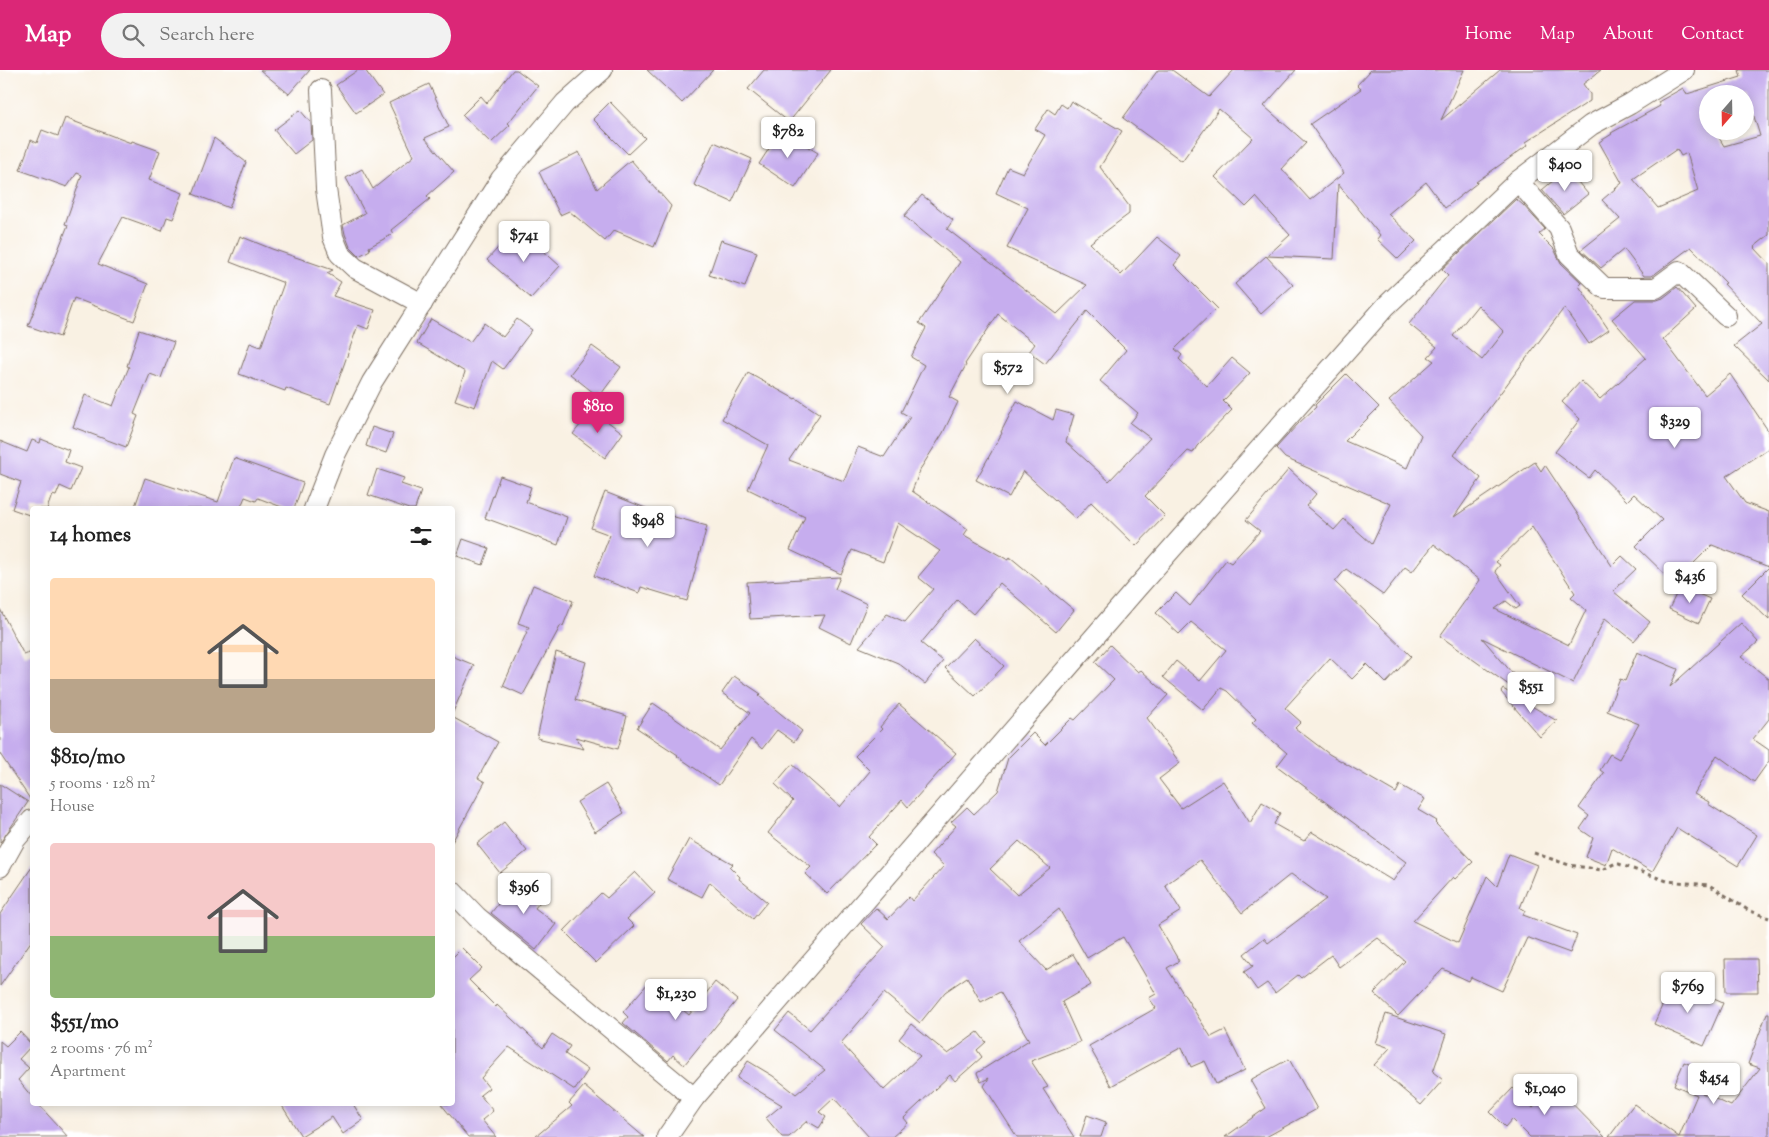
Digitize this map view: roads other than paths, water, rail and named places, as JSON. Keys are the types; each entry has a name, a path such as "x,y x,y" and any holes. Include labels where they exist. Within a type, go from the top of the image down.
{"street":[{"path":"315,506 335,455 372,382 501,179 565,103 602,70"},
{"path":"667,1137 694,1098 1136,589 1386,306 1518,181 1591,125 1630,104 1684,70"},
{"path":"321,90 326,189 333,237 340,254 355,268 422,304"},
{"path":"1518,181 1559,228 1570,254 1604,288 1656,288 1679,271 1726,316"},
{"path":"0,867 15,840 30,822"},
{"path":"455,894 477,917 694,1098"}]}
